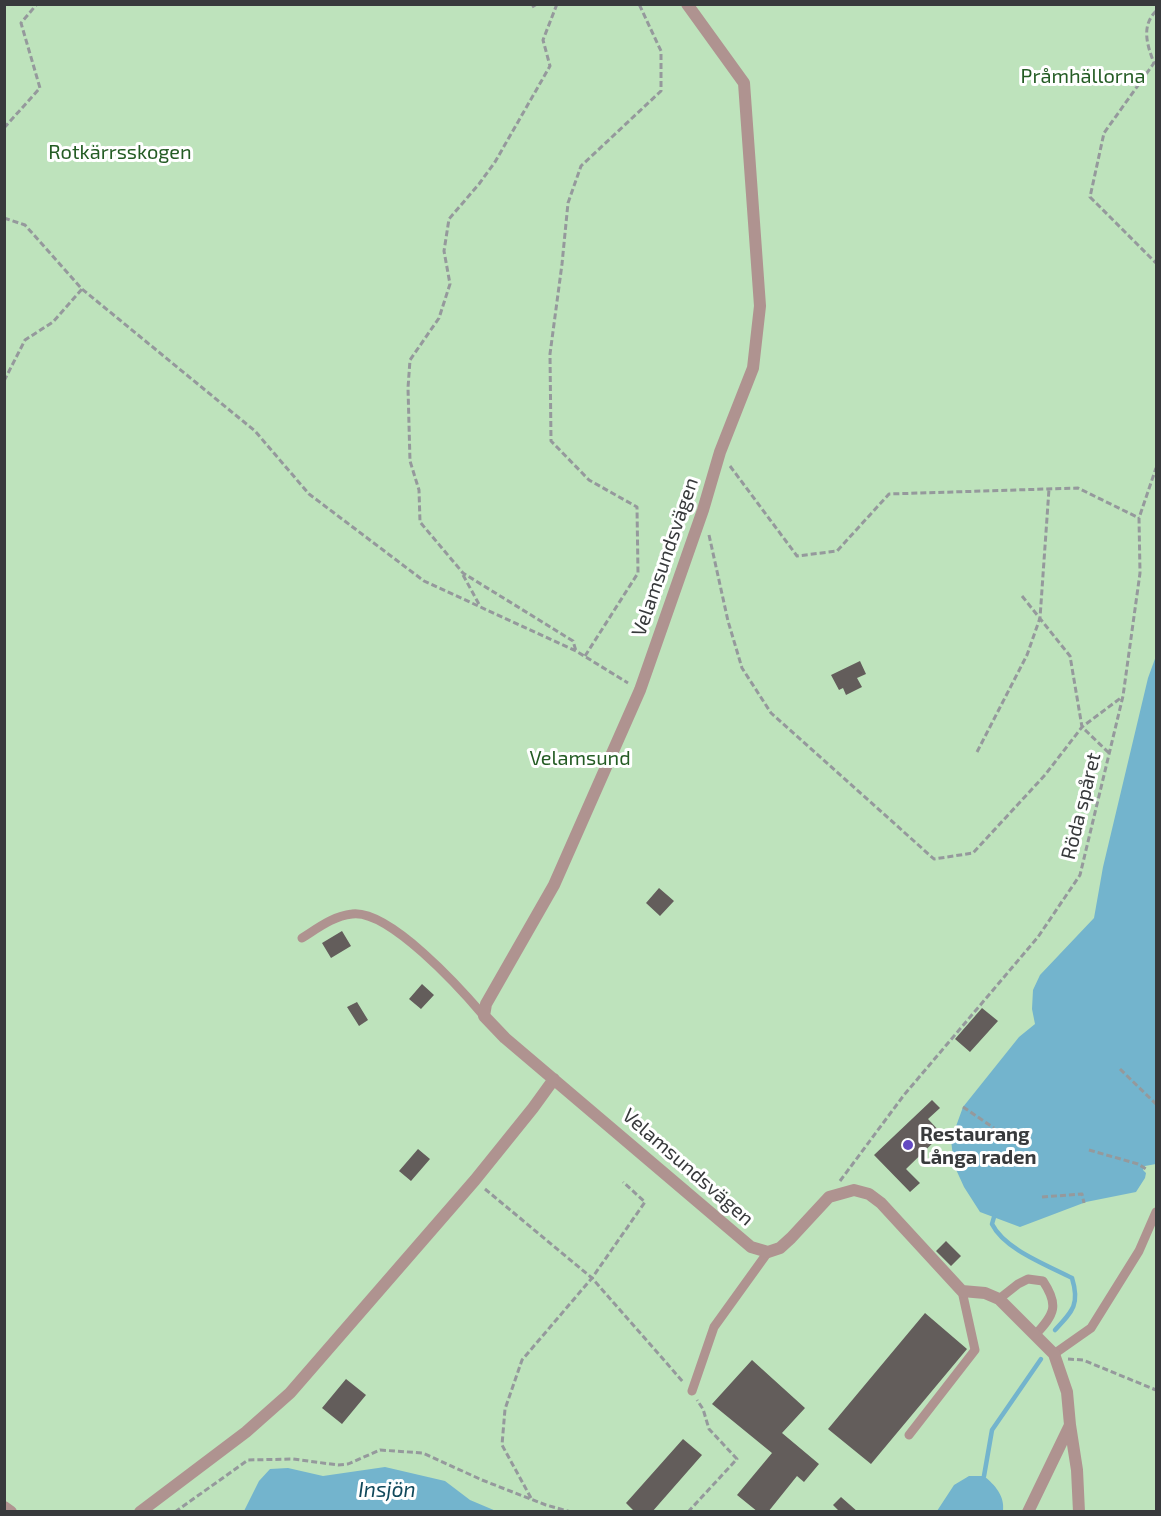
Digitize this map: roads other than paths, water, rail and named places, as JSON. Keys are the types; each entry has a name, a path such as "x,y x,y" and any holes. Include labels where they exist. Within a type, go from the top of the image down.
{"street":[{"name":"Velamsundsvägen","path":"687,4 744,83 760,306 753,368 720,452 703,510 640,690 554,885 486,1004 484,1016 505,1038 751,1247 768,1252"},
{"path":"140,1512 246,1432 290,1393 475,1180 554,1079"},
{"path":"768,1252 780,1248 829,1197 854,1190 875,1198 962,1291 985,1293 999,1299 1056,1357 1067,1392 1077,1470 1079,1512"},
{"path":"1028,1512 1070,1425"},
{"path":"4,1507 11,1512"}],"lane":[{"path":"302,938 335,918 354,913 385,923 449,977 484,1016"},
{"path":"1056,1357 1090,1328 1139,1251 1156,1212"},
{"path":"692,1391 714,1327 768,1252"},
{"path":"999,1299 1028,1279 1043,1281 1053,1296 1052,1313 1046,1324 1035,1335"},
{"path":"909,1435 975,1350 962,1291"}],"water":[{"path":"1156,656 1156,1164 1145,1166 1143,1170 1146,1173 1145,1178 1136,1192 1086,1202 1020,1227 980,1212 964,1187 954,1165 951,1140 963,1107 1019,1037 1035,1024 1032,1009 1033,990 1040,975 1094,918 1103,867 1148,678"},
{"name":"Insjön","path":"385,1467 445,1481 470,1500 496,1511 244,1511 259,1481 270,1469 288,1468 323,1476"},
{"path":"969,1476 984,1476 992,1483 1001,1496 1003,1511 937,1511 954,1485"}],"waterway":[{"path":"994,1217 992,1224 998,1233 1016,1249 1072,1278 1075,1301 1066,1318 1055,1330"},
{"path":"984,1476 992,1430 1041,1359"}],"place":[{"name":"Restaurang Långa raden","path":"908,1145"}],"park label":[{"name":"Pråmhällorna","path":"1083,76"},
{"name":"Rotkärrsskogen","path":"120,152"},
{"name":"Velamsund","path":"580,758"}]}
